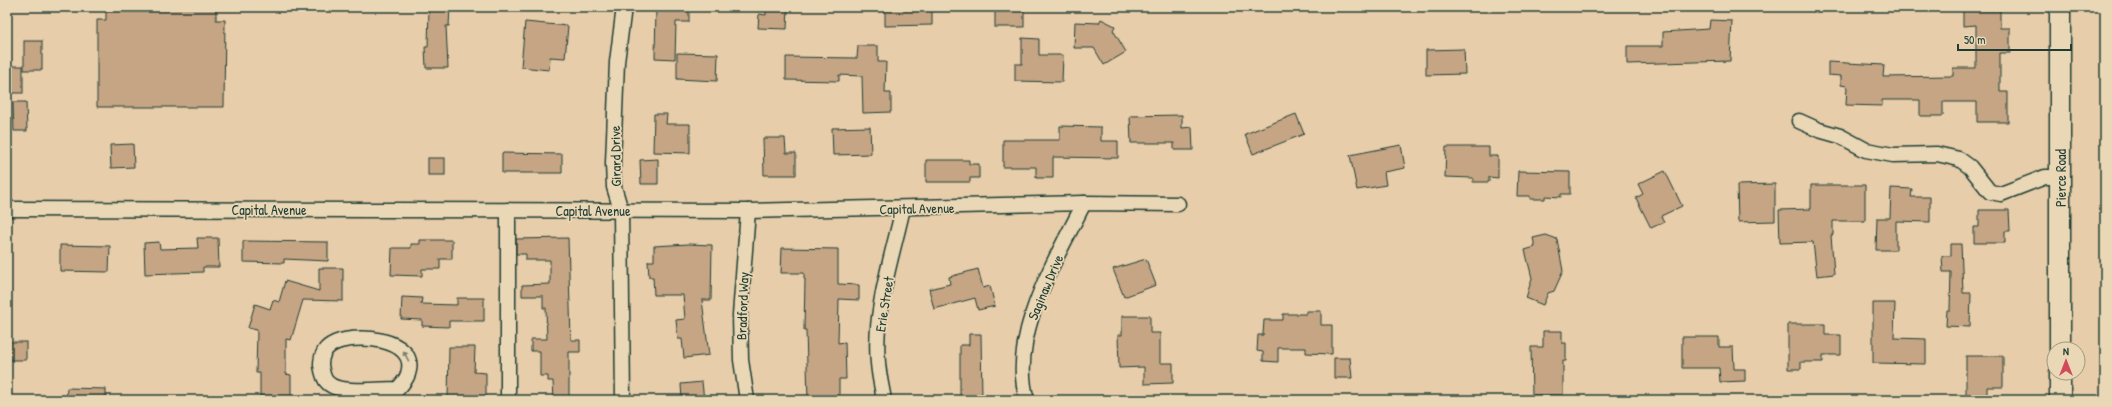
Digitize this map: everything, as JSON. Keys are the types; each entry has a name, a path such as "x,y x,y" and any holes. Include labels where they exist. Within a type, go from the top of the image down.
{"street":[{"name":"Girard Drive","path":"623,400 621,210 614,187 613,163 617,62 624,7"},
{"name":"Pierce Road","path":"2060,7 2060,341"},
{"path":"1799,121 1819,130 1840,136 1866,150 1893,155 1937,154 1959,159 1970,167 1990,192 2001,194 2045,177 2060,177"},
{"name":"Capital Avenue","path":"7,208 748,211 1084,203 1178,204"},
{"name":"Saginaw Drive","path":"1027,400 1024,390 1023,367 1029,326 1041,290 1084,203"},
{"name":"Erie Street","path":"884,400 878,363 879,329 882,302 903,208"},
{"path":"508,210 508,400"},
{"name":"Bradford Way","path":"747,400 741,360 740,315 748,211"},
{"path":"368,338 383,340 405,352 409,361 408,374 402,385 392,394 347,395 335,388 327,382 321,364 323,353 332,344 368,338"},
{"path":"2060,381 2060,400"}],"building":[{"path":"106,7 216,7 216,20 225,20 224,107 97,107 97,20 106,20"},
{"path":"429,7 450,7 449,26 446,26 448,68 426,68 425,47 428,47"},
{"path":"656,7 689,7 689,22 676,22 675,59 655,58"},
{"path":"766,7 788,7 787,29 758,28 759,14 766,15"},
{"path":"927,7 927,10 932,10 932,25 885,26 885,8"},
{"path":"995,7 1024,7 1024,27 995,27"},
{"path":"1963,10 2000,10 2000,28 2010,28 2010,53 2000,53 2000,92 2008,92 2008,122 1977,122 1977,102 1943,102 1943,116 1920,116 1920,100 1882,100 1882,106 1846,105 1847,86 1841,85 1841,76 1828,75 1828,62 1884,65 1883,77 1953,76 1953,68 1976,68 1976,25 1963,26"},
{"path":"1101,19 1115,26 1113,30 1126,52 1104,65 1094,48 1074,48 1075,22 1099,23"},
{"path":"1710,20 1732,21 1730,61 1627,64 1627,46 1663,46 1663,32 1709,29"},
{"path":"525,22 568,26 565,58 550,57 549,70 521,67"},
{"path":"1022,38 1039,39 1039,55 1063,55 1062,82 1015,81 1015,64 1022,64"},
{"path":"24,41 42,41 42,70 24,70"},
{"path":"858,46 878,46 878,62 886,62 885,93 891,93 891,112 863,113 862,76 839,75 839,81 786,80 786,57 857,58"},
{"path":"1464,49 1465,74 1426,75 1426,50"},
{"path":"677,53 718,54 717,81 677,79"},
{"path":"7,66 23,66 23,93 7,93"},
{"path":"13,102 26,102 27,131 14,131"},
{"path":"654,114 667,114 666,124 690,124 690,153 653,152"},
{"path":"1296,114 1304,134 1253,154 1245,134"},
{"path":"1182,115 1182,128 1192,127 1193,150 1174,150 1174,143 1131,143 1130,116"},
{"path":"1060,126 1101,127 1101,141 1118,141 1118,158 1053,157 1053,178 1036,178 1036,167 1003,167 1003,140 1060,140"},
{"path":"870,127 871,154 833,155 832,128"},
{"path":"763,138 785,138 786,153 796,153 796,175 764,175"},
{"path":"133,144 134,167 111,168 110,145"},
{"path":"1401,145 1405,168 1384,172 1386,185 1357,190 1350,155"},
{"path":"1446,147 1489,147 1489,156 1498,156 1498,178 1489,177 1489,182 1473,182 1473,178 1445,177"},
{"path":"502,153 562,154 562,173 502,173"},
{"path":"428,158 445,158 445,175 428,175"},
{"path":"658,159 658,184 641,184 640,160"},
{"path":"926,160 969,160 969,164 979,164 979,178 970,178 970,182 926,182"},
{"path":"1518,171 1570,172 1570,194 1561,194 1561,197 1545,196 1545,199 1530,199 1530,196 1517,196"},
{"path":"1665,171 1682,206 1661,216 1664,222 1651,228 1636,198 1643,194 1638,184"},
{"path":"1775,184 1775,221 1738,222 1737,185"},
{"path":"1811,185 1865,185 1865,221 1833,221 1833,235 1831,235 1834,274 1817,276 1813,242 1780,243 1779,210 1811,209"},
{"path":"1891,188 1912,189 1911,197 1930,197 1930,222 1896,221 1896,250 1876,250 1877,218 1890,218"},
{"path":"1979,210 2009,210 2010,231 2005,231 2005,243 1974,243 1974,227 1979,227"},
{"path":"1546,235 1557,239 1563,271 1554,291 1548,293 1543,305 1526,298 1532,278 1525,250 1535,247 1533,238"},
{"path":"197,238 218,238 219,267 203,267 203,272 145,274 144,243 159,242 160,249 198,248"},
{"path":"568,238 571,340 580,340 580,352 569,352 569,400 554,400 553,381 548,381 548,376 540,376 540,351 531,351 531,339 547,339 546,308 543,308 543,296 522,296 522,285 550,284 550,260 526,260 526,254 516,254 516,239"},
{"path":"420,240 452,240 452,259 440,259 440,269 422,269 422,276 391,275 392,248 411,248 411,244 420,244"},
{"path":"243,241 328,242 328,261 284,259 284,263 243,262"},
{"path":"689,244 712,245 711,300 702,300 709,355 684,358 682,339 678,339 676,320 685,319 683,295 654,295 653,277 649,277 648,261 654,261 654,246"},
{"path":"1951,244 1961,244 1963,293 1971,293 1970,327 1946,326 1947,310 1950,310 1951,272 1943,272 1942,256 1951,256"},
{"path":"60,245 110,246 109,272 60,271"},
{"path":"782,248 838,249 838,284 859,285 859,300 839,299 838,343 845,342 846,379 839,379 839,400 808,400 806,330 804,330 804,273 781,273"},
{"path":"1146,259 1156,285 1124,297 1113,269"},
{"path":"319,268 343,268 343,301 303,300 291,340 286,339 286,374 291,375 291,396 260,396 260,373 256,373 257,330 248,328 255,304 270,309 273,300 279,302 285,281 319,291"},
{"path":"978,269 983,288 990,286 995,306 978,310 975,298 934,309 929,289 950,284 949,277"},
{"path":"402,297 422,298 421,304 457,305 457,298 484,298 484,321 449,321 449,327 422,326 422,320 401,319"},
{"path":"1873,303 1895,303 1894,338 1926,339 1926,364 1873,363"},
{"path":"1306,311 1321,311 1321,325 1332,325 1332,354 1306,353 1306,348 1278,348 1278,362 1263,361 1263,352 1257,351 1258,335 1263,335 1264,320 1283,320 1283,314 1306,314"},
{"path":"1122,316 1150,316 1150,333 1160,333 1160,363 1173,363 1173,383 1144,384 1144,367 1119,368 1118,335 1122,335"},
{"path":"1788,324 1825,324 1825,335 1841,335 1841,355 1823,355 1823,362 1801,362 1801,369 1788,369"},
{"path":"1543,331 1562,331 1562,343 1566,343 1566,361 1563,361 1563,395 1532,395 1531,347 1543,347"},
{"path":"969,334 981,334 982,400 960,400 960,345 969,345"},
{"path":"1682,337 1719,337 1719,347 1733,347 1734,369 1745,369 1745,381 1720,382 1719,368 1682,368"},
{"path":"7,342 26,342 26,360 7,360"},
{"path":"449,347 475,347 474,372 486,373 486,400 448,400"},
{"path":"1966,356 2003,356 2003,387 1987,387 1987,398 1966,398"},
{"path":"1334,358 1350,358 1352,378 1334,378"},
{"path":"702,382 704,400 682,400 681,384"},
{"path":"67,388 106,389 106,400 66,400"}]}
